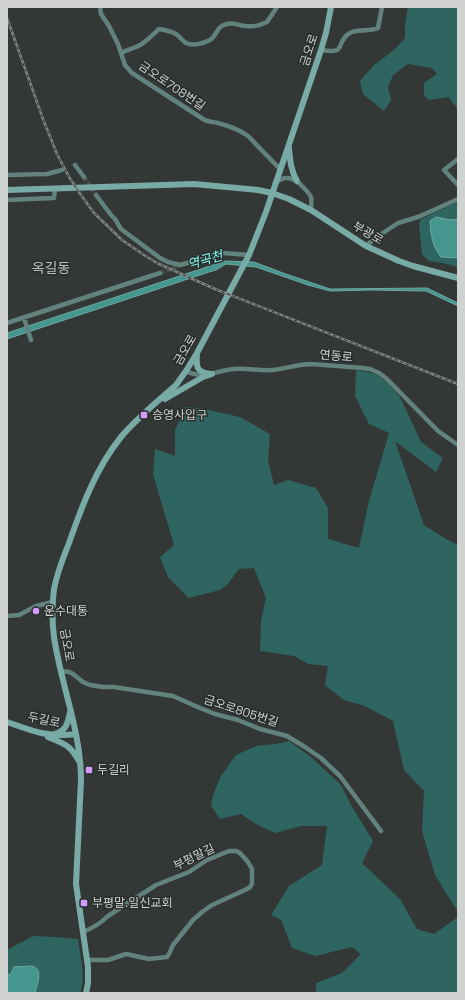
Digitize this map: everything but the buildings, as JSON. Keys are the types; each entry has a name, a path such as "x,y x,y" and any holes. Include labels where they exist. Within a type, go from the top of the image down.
{"main road":[{"name":"금오로","path":"86,993 88,984 87,960 76,884 80,763 76,734 54,636 52,616 54,588 63,558 85,500 102,464 120,438 153,405 176,385 186,371 236,281 248,256 276,183 321,50 331,7"},
{"path":"288,146 290,163 297,181"},
{"name":"부광로","path":"7,190 194,184 258,190 289,199 311,210 366,246 399,261 458,278"},
{"path":"197,353 198,368 204,373 212,374"},
{"path":"153,405 203,377 212,374"},
{"path":"48,735 59,732 65,728 70,709"},
{"name":"두길로","path":"7,722 48,735 61,736 76,734"},
{"path":"32,731 69,747 80,763"}],"street":[{"name":"금오로708번길","path":"100,7 101,14 118,44 122,59 132,73 203,119 242,132 248,136 280,169"},
{"path":"121,53 124,50 139,46 159,29 175,34 186,43 196,44 209,41 213,38 219,28 227,24 250,26 267,22 277,7"},
{"path":"321,50 335,51 339,49 344,39 351,32 378,28 382,7"},
{"path":"458,159 444,170 458,185"},
{"path":"75,165 84,177"},
{"path":"7,175 47,174 62,170"},
{"path":"276,183 283,178 289,178 297,181 310,196 311,210"},
{"path":"7,200 54,198 55,189"},
{"path":"96,195 111,215 116,219 121,229 160,258 168,262 180,265 223,253 248,256"},
{"path":"366,246 398,223 436,210 458,199"},
{"path":"7,323 160,273"},
{"path":"24,318 31,340"},
{"name":"연동로","path":"186,371 197,375 212,374 235,369 272,370 302,364 322,364 370,370 379,373 387,379 438,431 458,444"},
{"path":"7,616 19,615 36,606 53,602"},
{"name":"금오로805번길","path":"61,672 69,672 90,685 173,696 215,714 287,736 321,758 340,776 381,831"},
{"name":"부평말길","path":"83,932 102,923 108,916 156,885 189,872 207,860 229,851 236,851 244,856 252,869 252,884 250,887 212,905 202,912 193,920 173,945 167,957 149,959 126,954 108,960 87,960"}],"shaded area":[{"path":"408,7 458,7 458,110 449,97 429,100 424,95 424,83 437,74 432,68 408,64 393,75 388,88 391,100 384,111 363,94 360,81 374,65 394,50 405,38 405,25"},
{"path":"458,202 458,267 429,261 422,254 419,224 421,219"},
{"path":"436,217 451,220 458,219 458,258 441,257 436,248 432,236 430,221"},
{"path":"225,261 254,262 330,289 427,288 458,303 458,306 426,291 330,291 256,267 226,264 216,270 7,339 7,333"},
{"path":"356,370 377,375 388,383 400,397 421,442 443,458 436,472 395,441 424,525 458,545 458,912 435,875 422,831 424,791 404,770 393,721 365,706 344,700 325,685 328,666 308,664 294,656 260,651 261,620 266,598 254,568 239,569 227,585 220,590 189,598 168,577 160,557 174,545 153,474 155,449 175,456 175,430 186,407 200,408 240,417 270,434 268,460 274,485 288,480 316,488 328,508 328,539 359,548 369,501 389,433 369,424 355,396"},
{"path":"289,741 311,757 341,785 351,805 373,841 362,863 400,899 417,929 434,934 458,917 458,993 316,993 316,983 342,973 361,954 352,947 315,956 292,948 281,920 271,915 289,886 322,865 327,826 301,826 275,833 258,825 241,814 220,819 211,806 213,795 221,776 236,755 256,746"},
{"path":"33,936 78,939 83,973 80,993 7,993 7,950"},
{"path":"32,966 38,970 39,973 35,993 7,993 7,975 11,974 14,967"}],"tunnel":[{"path":"84,177 96,195"},
{"path":"160,273 180,265"}],"railway":[{"path":"7,18 57,154 69,177 94,213 122,240 157,263 215,289 458,384"}],"place":[{"name":"승영사입구","path":"144,415"},
{"name":"운수대통","path":"36,611"},
{"name":"두길리","path":"89,770"},
{"name":"부평말.일신교회","path":"84,903"}],"district":[{"name":"옥길동","path":"51,268"}],"water label":[{"name":"역곡천","path":"205,260"}]}
